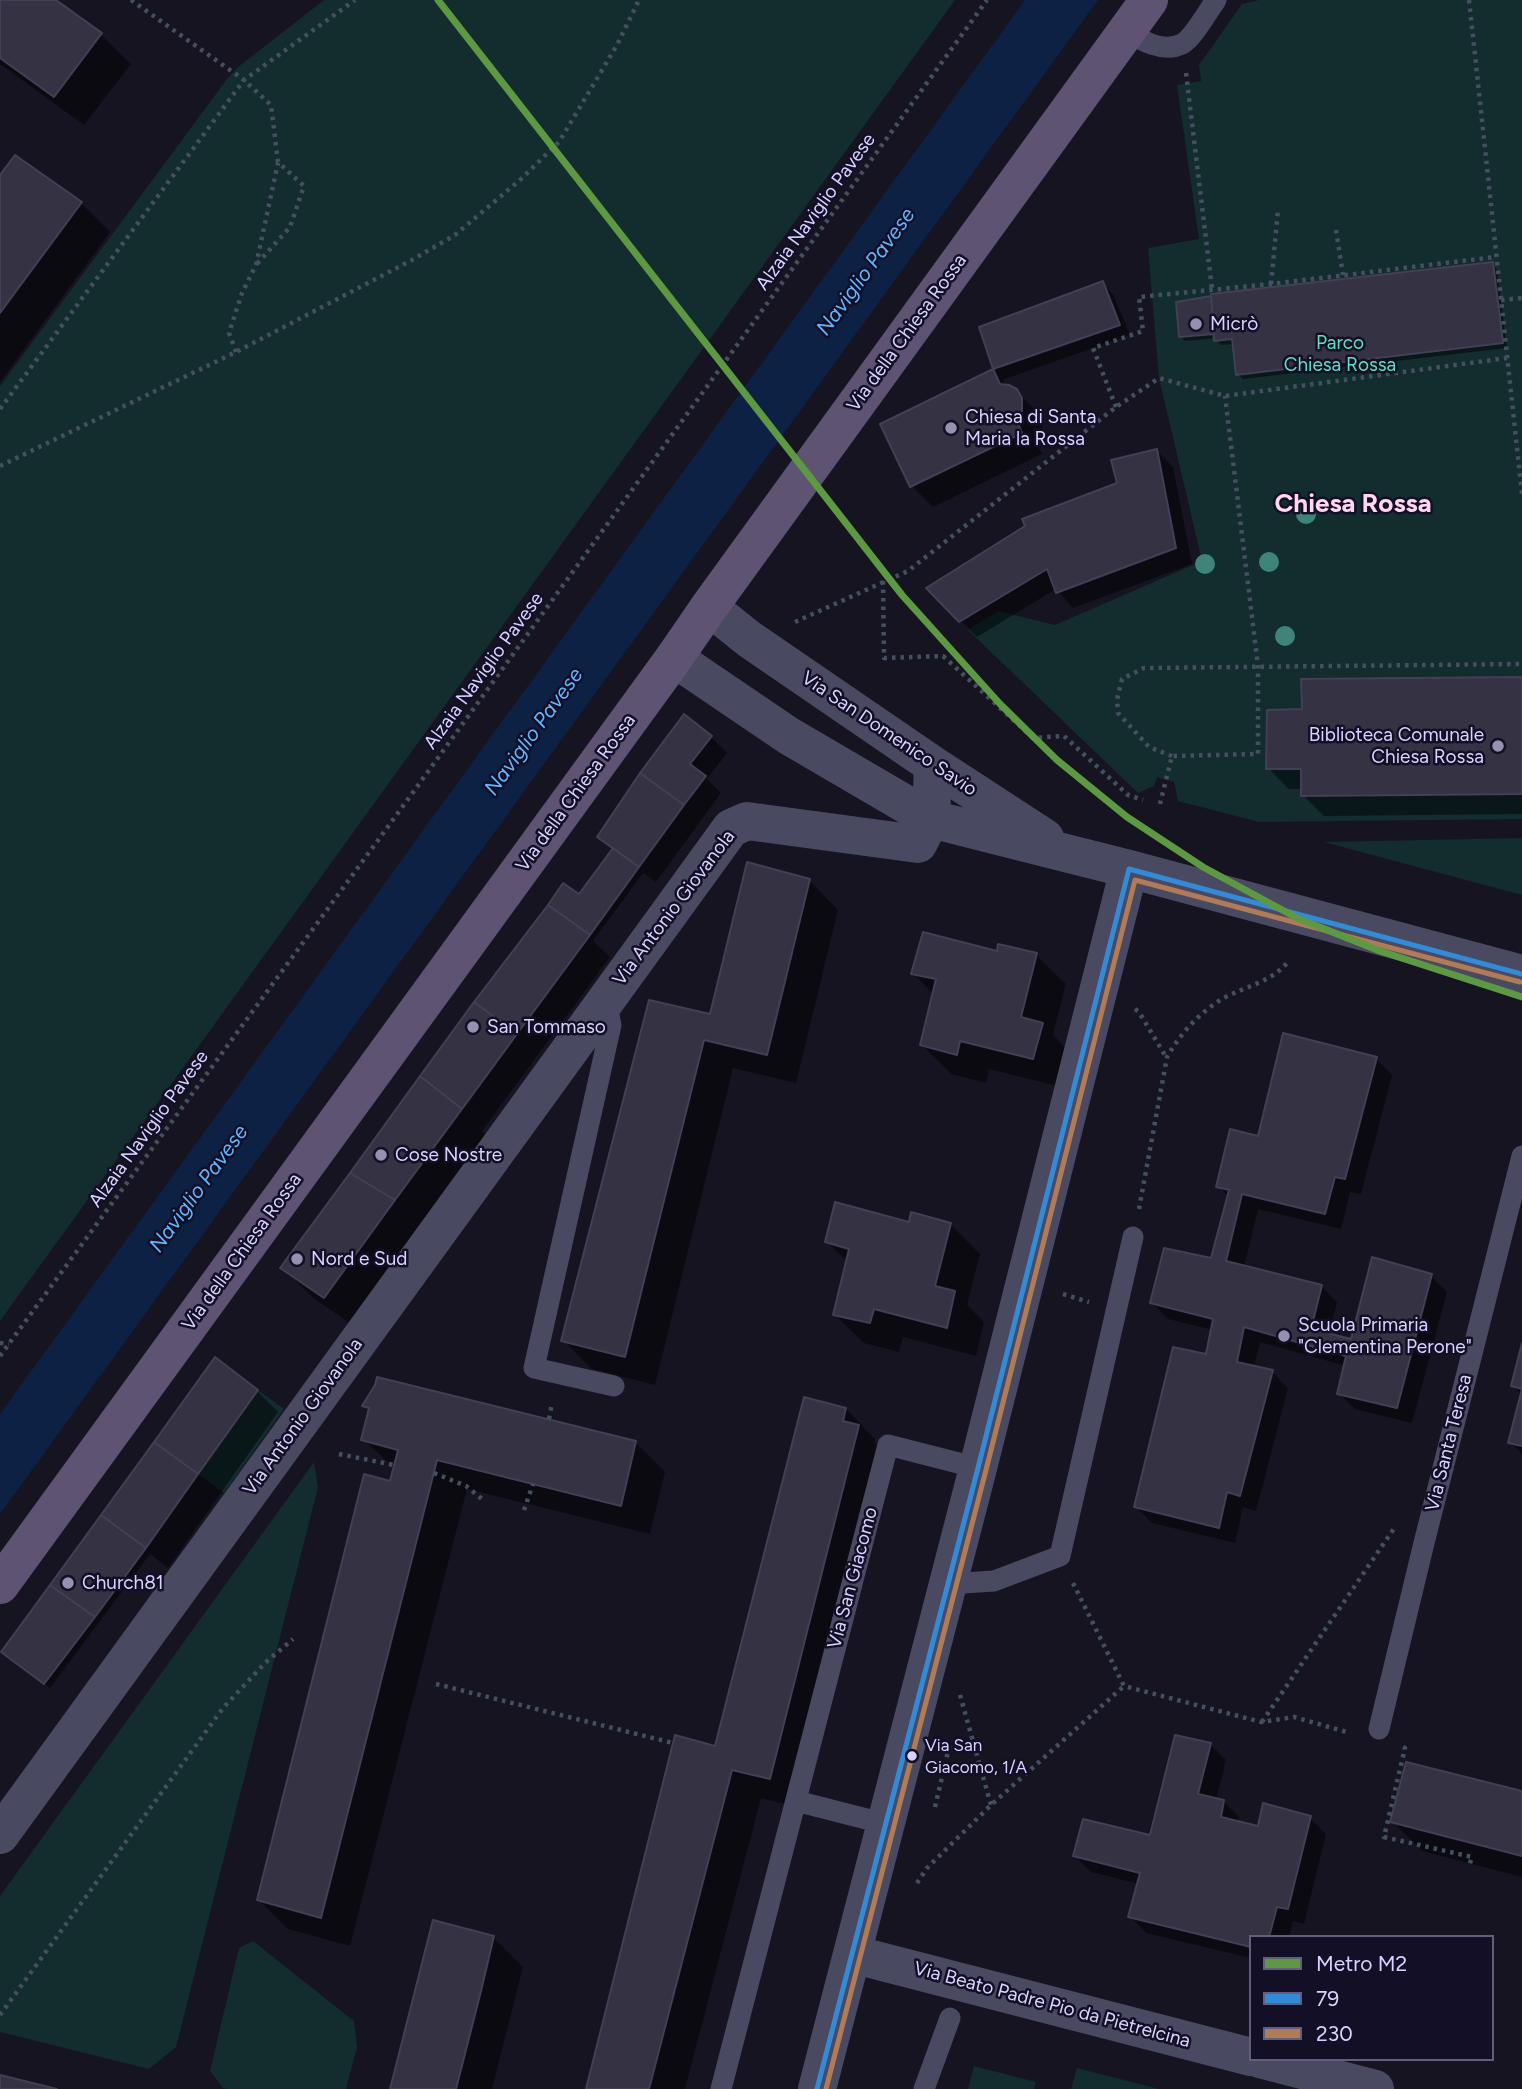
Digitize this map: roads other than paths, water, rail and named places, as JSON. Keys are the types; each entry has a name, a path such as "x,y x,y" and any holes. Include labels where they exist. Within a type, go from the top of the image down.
{"main road":[{"name":"Via della Chiesa Rossa","path":"0,1585 1149,0"}],"street":[{"name":"Via San Domenico Savio","path":"709,607 749,639 933,765 1073,856"},
{"name":"Via San Domenico Savio","path":"674,658 789,736 930,819 1522,974"},
{"path":"930,819 933,765"},
{"name":"Via Antonio Giovanola","path":"0,1835 731,828 747,821 918,844 930,819"},
{"path":"817,2089 978,1468 1129,869"},
{"name":"Via Beato Padre Pio da Pietrelcina","path":"852,1954 1249,2056"},
{"path":"1268,2061 1375,2089"}],"lane":[{"path":"1126,31 1146,43 1163,47 1182,44 1216,0"},
{"name":"Via Antonio Giovanola","path":"606,1000 611,1025 534,1368 614,1386"},
{"name":"Via Santa Teresa","path":"1370,1733 1522,1156"},
{"path":"948,1584 994,1581 1060,1556 1133,1237"},
{"name":"Via San Giacomo","path":"722,2089 888,1445 978,1468"},
{"path":"796,1801 886,1824"},
{"path":"925,2089 950,2018"}],"water":[{"name":"Naviglio Pavese","path":"1025,0 1098,0 0,1514 0,1414"}],"metro line":[{"name":"M2","path":"438,0 902,595 1000,704 1057,760 1127,817 1203,867 1297,918 1380,951 1522,997"}],"place":[{"name":"Micrò","path":"1196,324"},
{"name":"Chiesa di Santa Maria la Rossa","path":"951,428"},
{"name":"Biblioteca Comunale Chiesa Rossa","path":"1498,746"},
{"name":"San Tommaso","path":"473,1027"},
{"name":"Cose Nostre","path":"381,1155"},
{"name":"Nord e Sud","path":"297,1259"},
{"name":"Scuola Primaria \"Clementina Perone\"","path":"1284,1336"},
{"name":"Church81","path":"68,1583"},
{"name":"Via San Giacomo, 1/A","path":"912,1756"}],"district":[{"name":"Chiesa Rossa","path":"1353,504"}],"park label":[{"name":"Parco Chiesa Rossa","path":"1340,354"}]}
